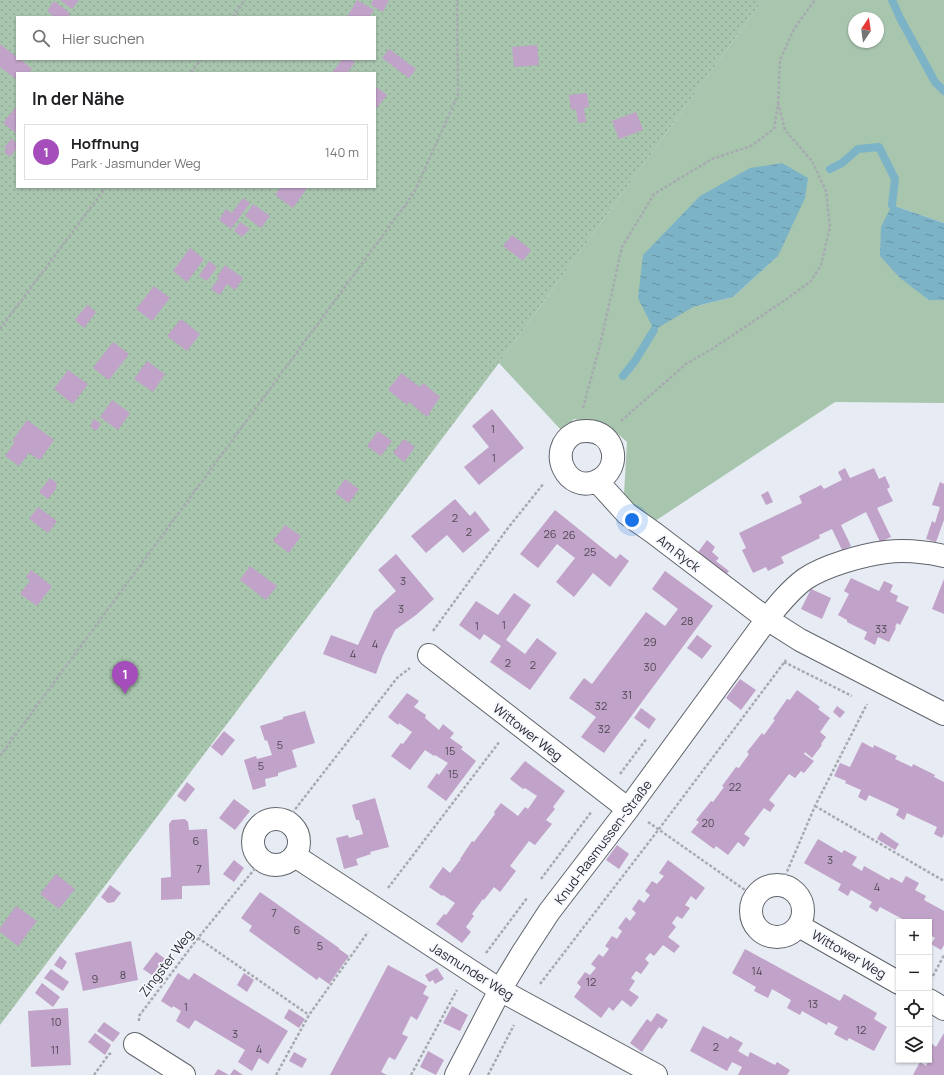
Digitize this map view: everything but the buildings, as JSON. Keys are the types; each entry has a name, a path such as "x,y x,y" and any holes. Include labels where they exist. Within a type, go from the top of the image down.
{"street":[{"path":"592,431 603,437 611,447 613,455 612,464 602,479 584,483 568,475 563,468 561,452 564,444 569,438 576,433 592,431"},
{"name":"Am Ryck","path":"597,481 627,514 767,619 800,640 944,714"},
{"path":"767,619 784,598 805,579 829,567 858,558 886,552 915,552 944,556"},
{"name":"Knud-Rasmussen-Straße","path":"456,1075 500,990 550,912 628,809 767,619"},
{"name":"Wittower Weg","path":"429,655 628,809"},
{"path":"269,820 283,820 290,824 299,835 299,849 295,856 290,862 282,865 266,863 255,852 253,844 257,829 269,820"},
{"name":"Jasmunder Weg","path":"295,856 500,990 656,1075"},
{"path":"755,898 762,890 770,886 783,886"},
{"name":"Wittower Weg","path":"755,898 752,904 751,912 752,920 756,927 762,933 770,936 778,938 786,936 799,926 803,918 803,909 801,900 796,892 783,886"},
{"name":"Wittower Weg","path":"799,926 896,981"},
{"path":"932,1002 944,1009"},
{"path":"135,1044 184,1075"}],"path":[{"path":"233,16 245,0"},
{"path":"0,756 414,193 458,95 457,0"},
{"path":"581,432 580,420 600,345 622,247 654,194 712,159 751,146 774,129 778,104 780,60 794,29 815,0"},
{"path":"192,72 200,60"},
{"path":"603,437 686,364 712,349 811,281 821,265 830,227 826,191 812,161 785,130 778,104"},
{"path":"0,329 105,188"},
{"path":"488,1075 525,1004 659,829 800,640"},
{"path":"783,886 786,874 815,806 867,704"},
{"path":"276,1075 309,1015 378,910 514,721"},
{"path":"815,806 944,881"},
{"path":"628,809 659,829 755,898"},
{"name":"Zingster Weg","path":"135,1044 139,1016 198,938 262,860"},
{"path":"198,938 309,1015"},
{"path":"932,977 944,955"},
{"path":"94,1075 109,1054 135,1044"}],"green space":[{"path":"0,0 763,0 499,363 0,1025"},
{"path":"763,0 944,0 944,223 892,205 929,300 944,300 944,403 835,402 652,523 635,511 624,494 627,442 601,423 574,419 561,430 499,363","holes":["778,256 733,297 693,307"]}],"water":[{"path":"782,163 808,178 805,198 778,256 733,297 693,307 654,330 638,298 643,255 700,196 750,168"},
{"path":"892,205 944,223 944,300 929,300 900,278 880,256 881,227"}],"waterway":[{"path":"892,0 900,18 935,82 944,91"},
{"path":"830,169 842,163 858,149 879,147 895,179 892,205"},
{"path":"623,376 635,361 654,330"}],"place":[{"name":"Hoffnung","path":"125,694"}]}
